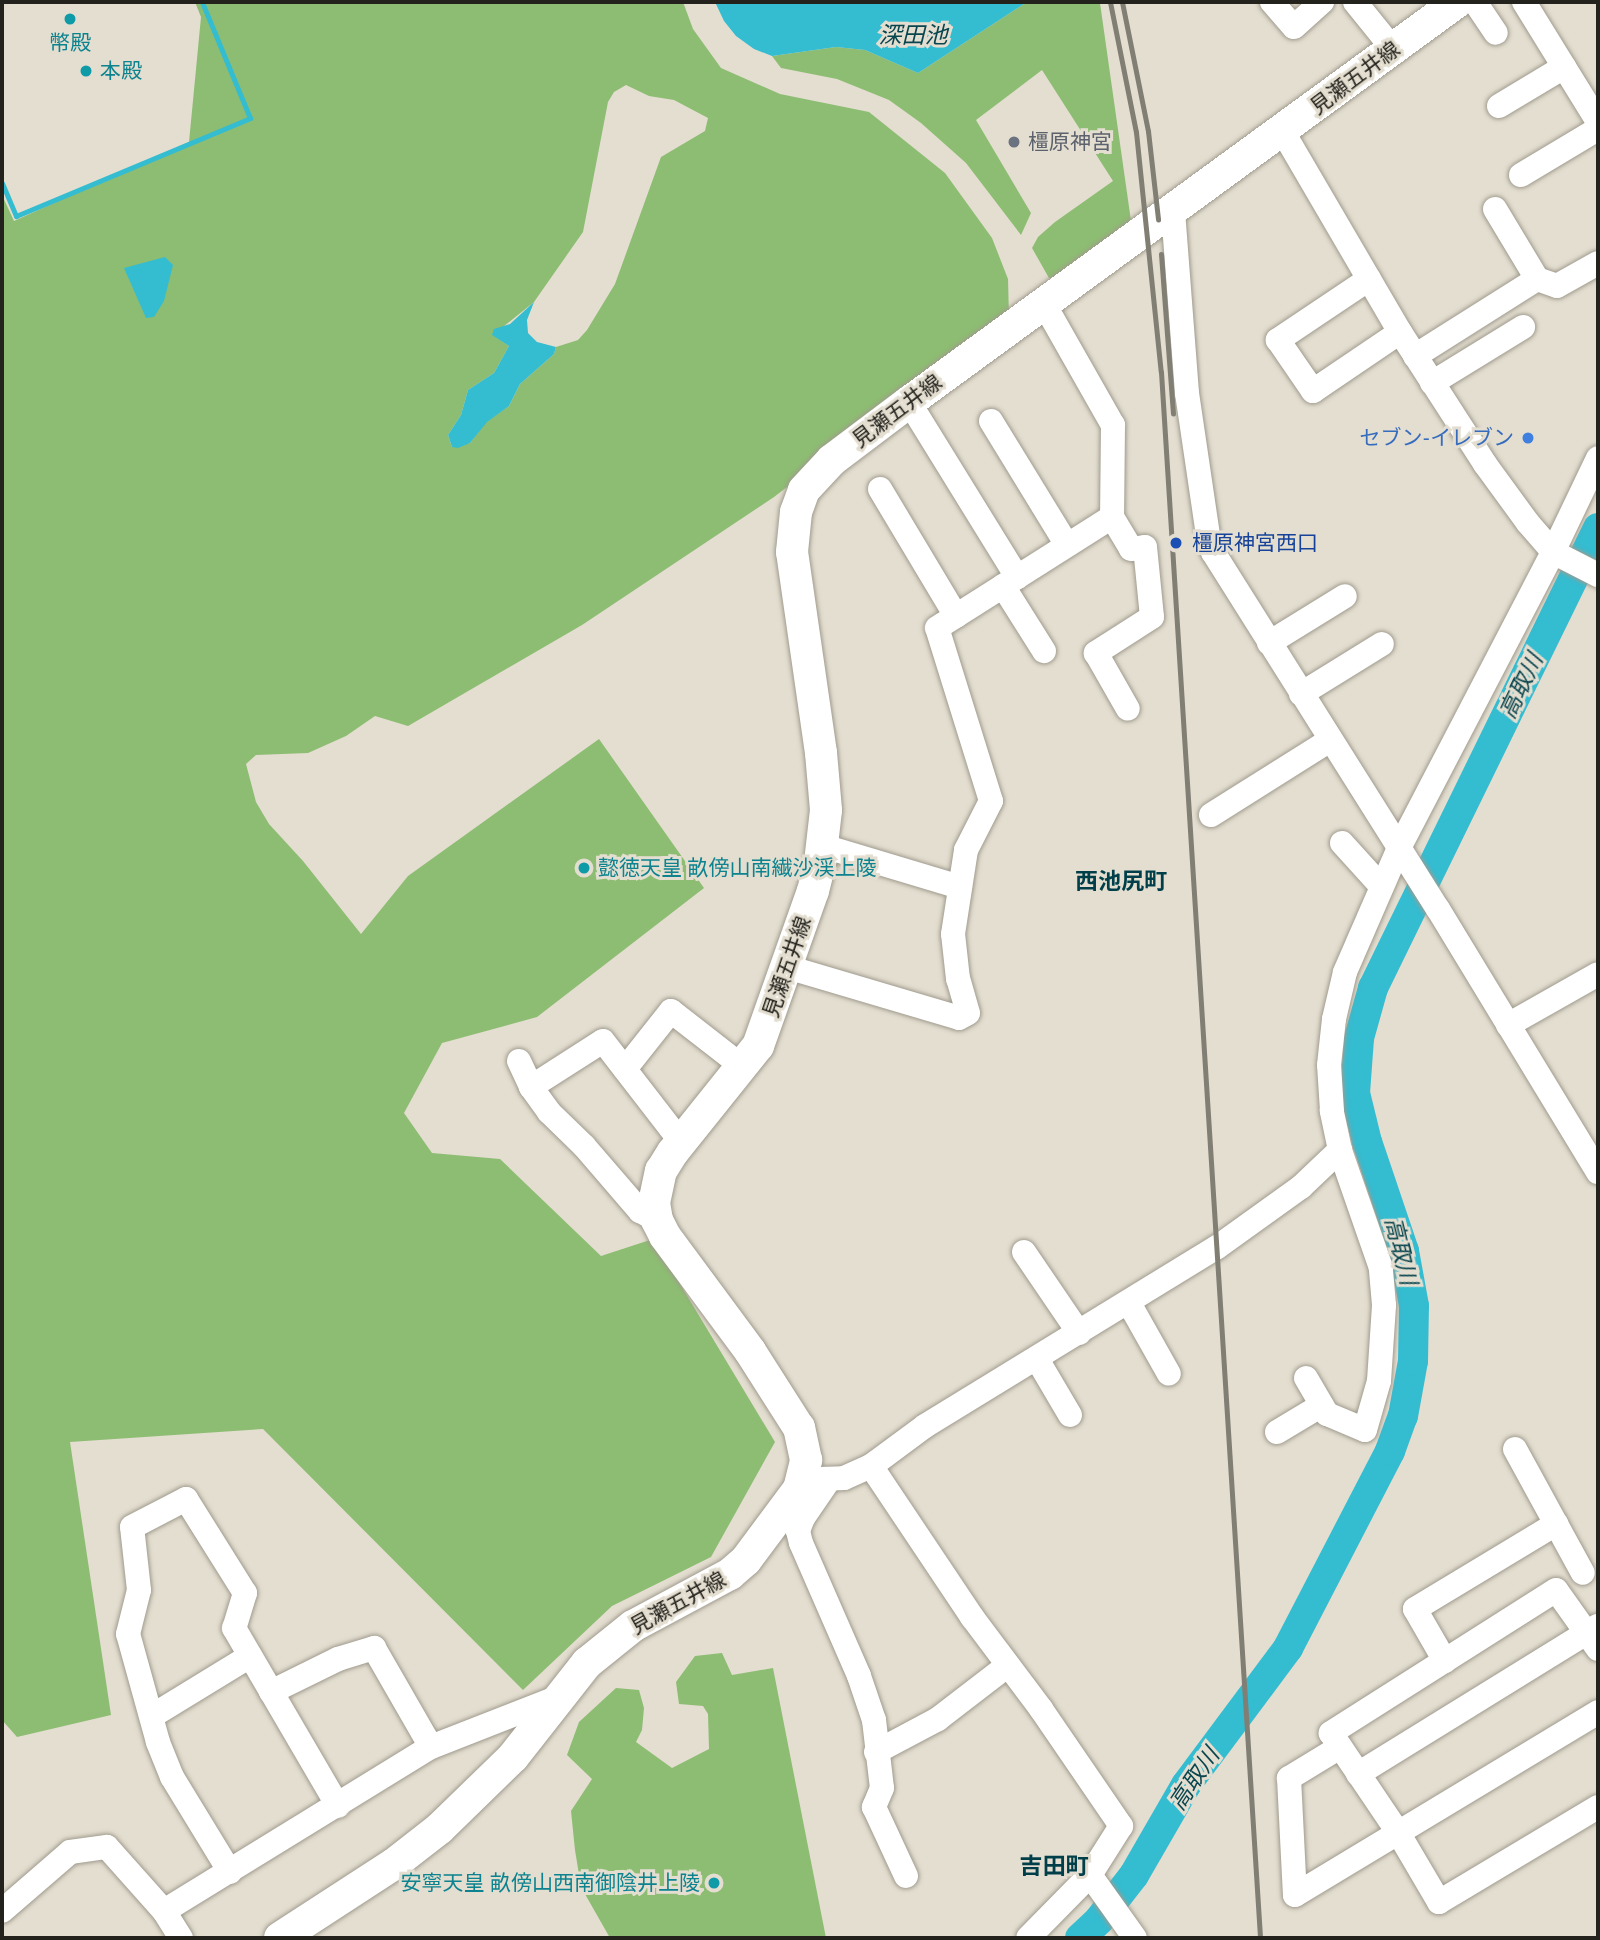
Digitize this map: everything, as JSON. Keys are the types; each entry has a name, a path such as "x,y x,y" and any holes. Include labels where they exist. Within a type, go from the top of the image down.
{"main road":[{"name":"見瀬五井線","path":"657,1220 654,1203 661,1171 681,1142 743,1067 766,1028 813,891 823,846 826,810 821,753 792,552 796,512 804,491 816,474 1042,302 1283,132 1457,2"},
{"path":"657,1220 665,1236 744,1341 790,1411 817,1478"},
{"name":"見瀬五井線","path":"280,1938 394,1864 440,1828 513,1757 556,1698 587,1663 633,1626 715,1584 738,1567 799,1489 817,1478"}],"street":[{"path":"1272,2 1294,27 1322,2"},
{"path":"1355,2 1393,49"},
{"path":"1475,2 1496,33"},
{"path":"1524,2 1598,122"},
{"path":"1499,107 1564,67"},
{"path":"1521,175 1598,129"},
{"path":"1283,132 1400,332 1485,464 1557,554 1598,575"},
{"path":"1495,209 1537,279 1557,286 1598,263"},
{"path":"1173,211 1185,375 1208,536 1221,567 1438,909 1598,1172"},
{"path":"1369,279 1279,340 1312,391 1400,332"},
{"path":"1415,356 1537,279"},
{"path":"1042,302 1113,425 1112,517 1131,549 1145,547 1152,617 1096,653 1128,709"},
{"path":"1432,383 1523,327"},
{"path":"909,402 1010,581 1044,651"},
{"path":"991,421 1067,545"},
{"path":"1306,1378 1327,1414 1364,1430 1380,1381 1384,1345 1381,1268 1340,1150 1332,1111 1329,1065 1334,1019 1345,972 1381,886 1404,856 1557,554 1598,458"},
{"path":"880,489 956,616"},
{"path":"787,967 959,1018 968,1013 954,957 953,934 966,850 991,801 937,628 1112,517"},
{"path":"1269,643 1345,596"},
{"path":"1301,694 1382,644"},
{"path":"1211,815 1330,740"},
{"path":"1342,843 1381,886"},
{"path":"823,846 960,887"},
{"path":"1508,1025 1598,974"},
{"path":"625,1069 671,1011 743,1067"},
{"path":"531,1087 603,1041 681,1142"},
{"path":"519,1061 531,1087 549,1112 584,1146 640,1211 657,1220"},
{"path":"906,1876 874,1807 883,1788 876,1752 874,1720 859,1676 801,1544 798,1531 817,1478 844,1478 871,1466 918,1431 1129,1303 1281,1202 1340,1150"},
{"path":"1024,1252 1079,1333"},
{"path":"1129,1303 1169,1374"},
{"path":"1037,1359 1070,1415"},
{"path":"1277,1432 1322,1405"},
{"path":"1515,1449 1556,1524 1590,1568 1331,1733 1399,1834 1439,1902 1598,1807"},
{"path":"871,1466 1121,1826 1093,1879 1028,1938"},
{"path":"230,1872 163,1760 128,1634 139,1590 132,1527 186,1499 244,1593 234,1628 338,1806"},
{"path":"1445,1661 1415,1609 1556,1524"},
{"path":"1358,1774 1594,1636 1556,1590"},
{"path":"271,1692 338,1659 374,1648 430,1748"},
{"path":"152,1716 250,1656"},
{"path":"876,1752 938,1719 1008,1665"},
{"path":"164,1911 430,1748 556,1698"},
{"path":"1340,1747 1289,1778 1295,1895 1598,1712"},
{"path":"2,1912 70,1852 107,1847 164,1911 181,1938"},
{"path":"1093,1879 1131,1933"}],"green space":[{"path":"195,2 683,2 693,29 721,68 780,94 869,112 945,173 992,238 1008,279 1009,317 774,497 582,625 408,726 375,716 346,736 308,753 256,755 246,764 256,802 269,824 303,861 361,934 408,876 599,739 704,888 537,1017 442,1043 404,1113 432,1153 500,1159 601,1256 653,1239 775,1442 711,1557 612,1606 523,1690 263,1429 70,1442 111,1715 17,1737 2,1720 2,195 14,221 189,142 201,17","holes":["626,85 649,96 674,100 708,118 705,131 661,157 615,284 587,330 578,340 556,347 554,354 520,384 509,406 486,422 470,443 452,447 448,435 461,415 468,390 494,373 509,346 493,335 534,302 583,232 608,102 614,92"]},
{"path":"1027,2 1100,3 1132,228 1061,277 1049,278 1032,248 1038,237 1055,222 1113,181 1042,70 976,120 1031,213 1021,235 966,163 921,123 889,100 837,79 781,68 772,56 836,47 865,50 918,73"},
{"path":"722,1653 732,1675 773,1668 826,1938 610,1938 581,1887 575,1850 571,1811 592,1779 567,1755 579,1722 616,1688 639,1690 644,1708 642,1730 636,1742 672,1768 709,1749 708,1714 703,1706 679,1704 676,1682 695,1656"}],"water":[{"name":"深田池","path":"715,2 1027,2 918,73 865,50 836,47 772,56 754,49 736,36 724,21"},
{"path":"165,257 173,265 164,301 154,317 146,318 124,268"},
{"path":"534,302 527,320 528,333 537,342 556,347 554,354 520,384 509,406 487,422 470,443 458,448 452,447 448,435 461,415 468,390 494,373 509,346 492,335 494,329 510,324"}],"waterway":[{"path":"2,183 16,216 250,118 202,2"},
{"name":"高取川","path":"1080,1938 1099,1920 1134,1875 1186,1785 1288,1648 1390,1451 1403,1416 1413,1361 1414,1306 1404,1251 1367,1142 1355,1093 1359,1038 1373,988 1598,528"}],"railway":[{"path":"1110,2 1136,132 1161,372 1260,1938"},
{"path":"1122,2 1148,131 1158,219"},
{"path":"1161,254 1173,414"}],"place":[{"name":"幣殿","path":"70,19"},
{"name":"本殿","path":"86,71"},
{"name":"橿原神宮","path":"1014,142"},
{"name":"セブン-イレブン","path":"1528,438"},
{"name":"橿原神宮西口","path":"1176,543"},
{"name":"懿徳天皇 畝傍山南繊沙渓上陵","path":"584,868"},
{"name":"安寧天皇 畝傍山西南御陰井上陵","path":"714,1883"}],"district":[{"name":"西池尻町","path":"1121,881"},
{"name":"吉田町","path":"1054,1866"}]}
